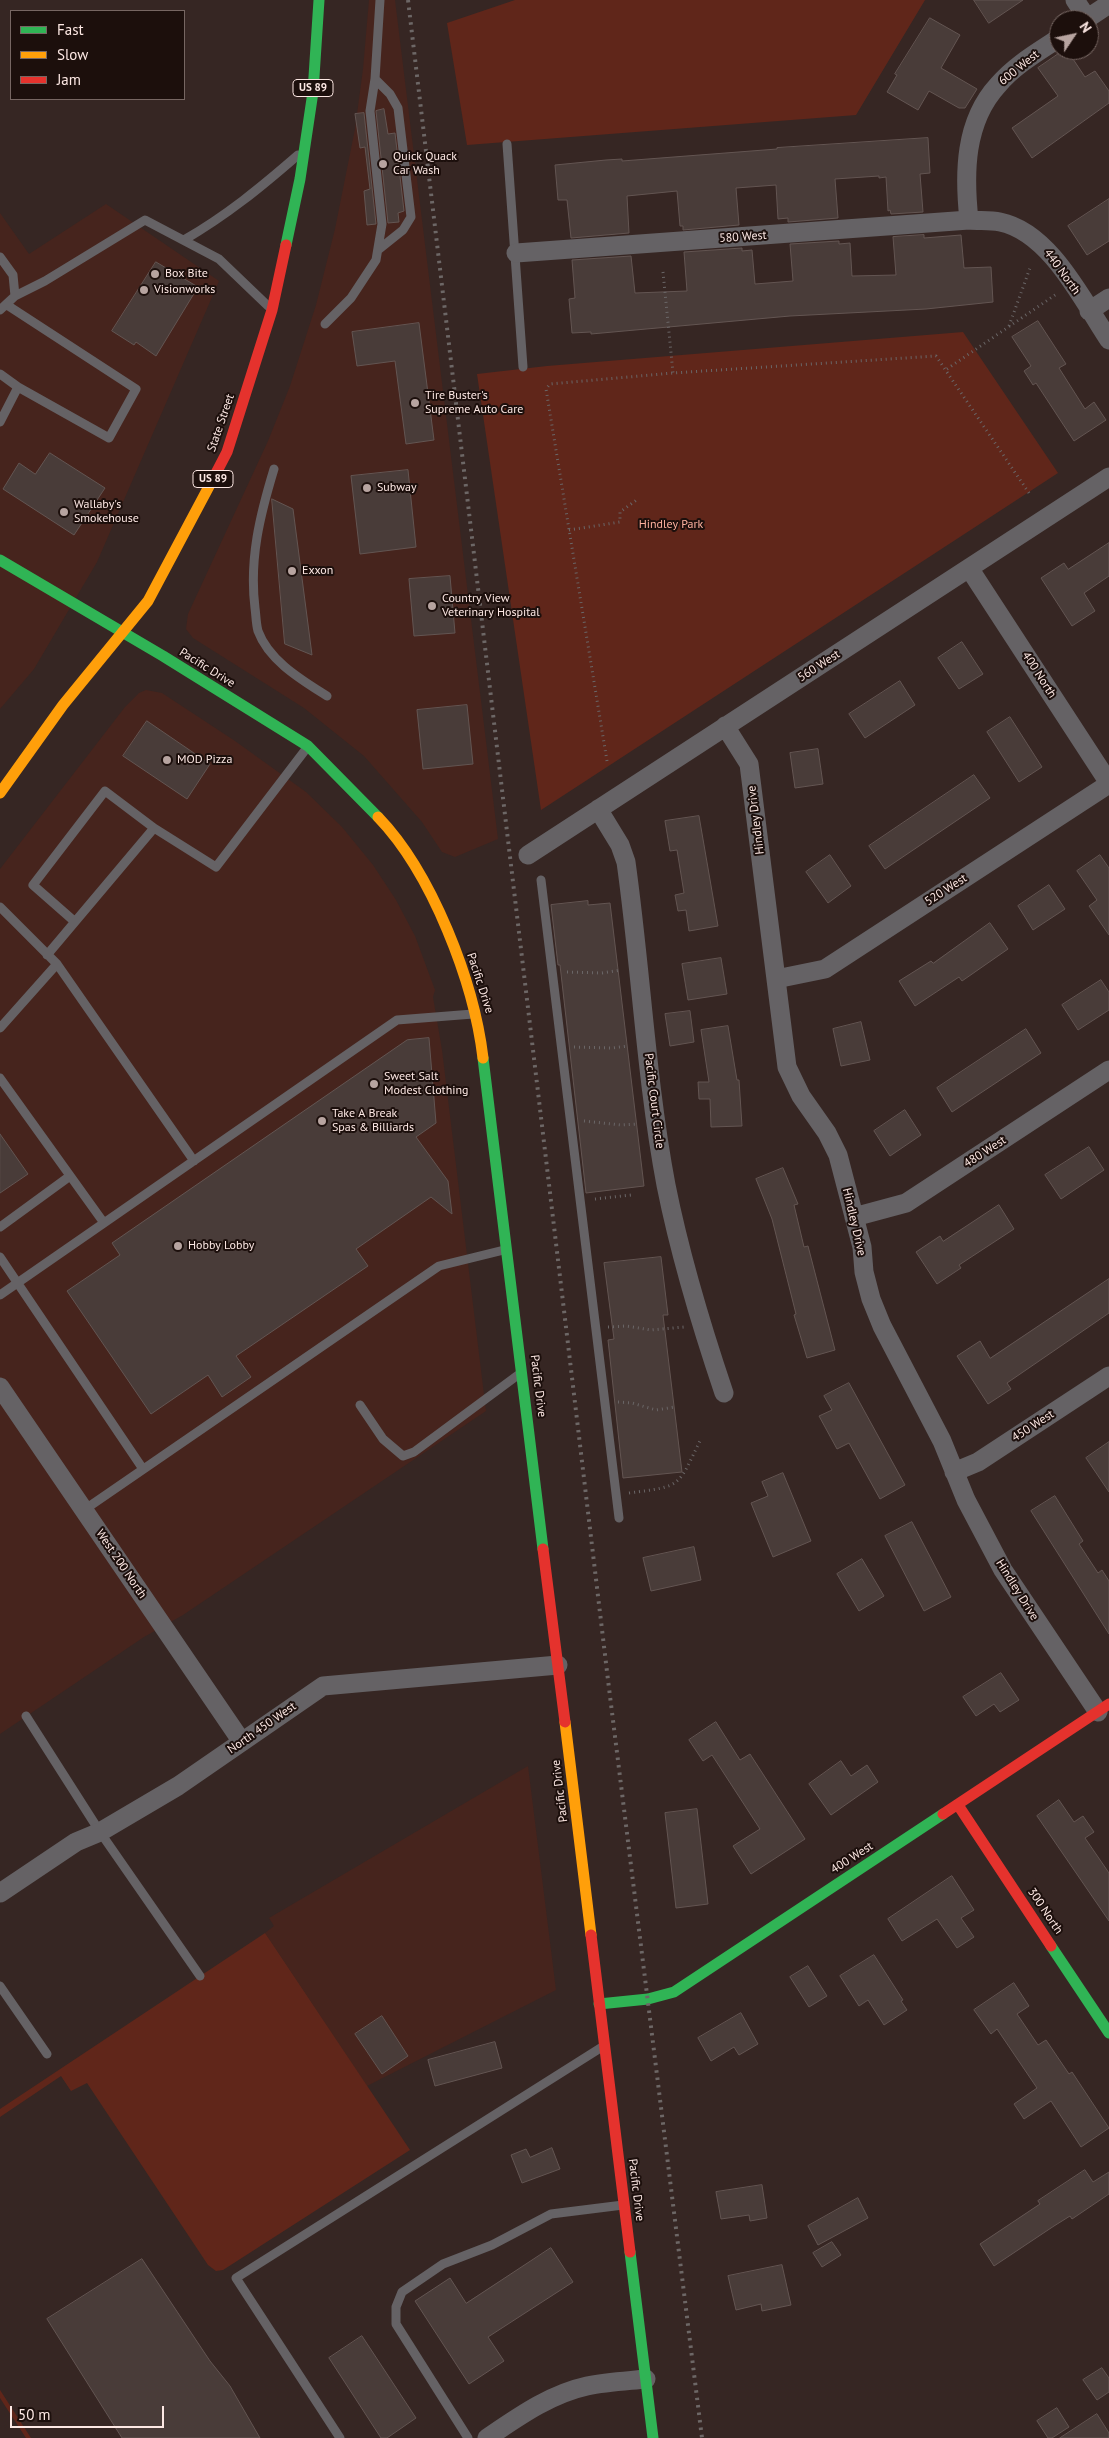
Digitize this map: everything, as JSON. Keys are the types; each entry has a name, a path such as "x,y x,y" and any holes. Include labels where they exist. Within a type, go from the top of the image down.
{"street":[{"name":"State Street","path":"0,793 63,705 124,633 148,601 227,452 272,310 304,149 313,92 319,0"},
{"name":"600 West","path":"969,220 966,173 971,136 978,117 997,85 1019,65 1049,45"},
{"name":"580 West","path":"516,253 969,220"},
{"name":"440 North","path":"969,220 1000,222 1026,232 1043,246 1059,265 1109,340"},
{"path":"1090,311 1109,298"},
{"name":"560 West","path":"528,855 1109,477"},
{"name":"Pacific Drive","path":"0,560 124,633 308,746 381,821 406,854 432,896 456,956 479,1026 653,2438"},
{"name":"400 North","path":"969,568 1109,783"},
{"name":"Hindley Drive","path":"725,726 750,764 787,1067 801,1096 827,1133 838,1155 862,1247 864,1272 870,1299 882,1326 942,1441 966,1500 1003,1570 1103,1708"},
{"name":"520 West","path":"776,979 825,969 1109,783"},
{"name":"Pacific Court Circle","path":"598,809 620,845 626,862 657,1132 666,1186 706,1342 724,1393"},
{"name":"480 West","path":"854,1217 906,1203 1109,1070"},
{"name":"450 West","path":"954,1472 978,1462 1109,1376"},
{"name":"West 200 North","path":"0,1387 242,1742"},
{"name":"North 450 West","path":"0,1893 76,1842 100,1832 178,1786 323,1686 558,1665"},
{"name":"400 West","path":"599,2004 648,1999 674,1992 1103,1708"},
{"name":"300 North","path":"958,1805 1109,2033"},
{"path":"487,2438 528,2411 557,2396 587,2386 646,2379"}],"lane":[{"path":"325,324 351,298 376,260 378,250 382,224 370,111 376,79 380,0"},
{"path":"376,79 390,94 398,108 411,212 411,217 403,230 378,250"},
{"path":"507,144 523,366"},
{"path":"184,240 214,223 250,197 304,149"},
{"path":"0,374 18,387 109,438 136,388 3,307 15,296 45,281 145,220 219,259 272,310"},
{"path":"0,256 13,275 15,296"},
{"path":"0,422 18,387"},
{"path":"274,469 262,508 254,551 253,592 258,631 279,661 297,677 327,696"},
{"path":"74,921 33,885 106,791 154,828 216,867 308,746"},
{"path":"47,955 154,828"},
{"path":"541,880 619,1518"},
{"path":"0,907 57,964 194,1160"},
{"path":"0,1028 57,964"},
{"path":"0,1295 396,1020 475,1014"},
{"path":"0,1078 104,1223"},
{"path":"0,1227 70,1176"},
{"path":"84,1510 439,1266 507,1250"},
{"path":"0,1257 143,1469"},
{"path":"360,1405 383,1439 403,1456 414,1452 522,1372"},
{"path":"26,1716 100,1832 200,1976"},
{"path":"0,1986 47,2054"},
{"path":"340,2438 236,2278 605,2046"},
{"path":"468,2438 396,2324 396,2307 402,2292 442,2264 492,2245 551,2214 624,2205"}],"path":[{"path":"1009,327 1030,268"},
{"path":"664,272 673,373"},
{"path":"947,369 1060,292"},
{"path":"607,761 546,390 550,384 673,373 928,355 936,356 947,369 1029,493"},
{"path":"569,530 620,522 620,512 638,499"},
{"path":"552,973 586,971 602,973 622,970"},
{"path":"561,1049 589,1046 612,1048 631,1045"},
{"path":"570,1123 594,1121 621,1125 640,1123"},
{"path":"580,1201 631,1195"},
{"path":"596,1328 619,1326 652,1330 685,1326"},
{"path":"605,1404 624,1402 656,1410 675,1407"},
{"path":"616,1494 674,1485 682,1477 701,1439"}],"shaded area":[{"path":"369,0 395,0 498,839 455,857 442,852 422,822 364,756 304,708 193,638 186,629 188,614 268,441 290,386 316,305 335,229 355,129"},
{"path":"106,204 219,281 97,562 34,669 0,709 0,213 29,254"},
{"path":"146,690 162,693 235,741 306,792 342,827 373,865 396,900 415,936 435,990 433,997 442,1050 486,1411 183,1615 144,1637 0,1734 0,869 125,707 139,693"},
{"path":"528,1766 556,1990 367,2086 265,1933 274,1926 269,1918"}],"green space":[{"path":"515,0 925,0 856,115 467,145 447,23"},
{"name":"Hindley Park","path":"963,332 1058,473 541,810 477,374 547,366"},
{"path":"265,1933 410,2150 223,2270 216,2271 208,2265 87,2083 71,2091 61,2076 0,2117 0,2109"},
{"path":"0,2390 31,2438 26,2438 0,2398"}],"building":[{"path":"974,0 1023,0 989,23"},
{"path":"930,18 960,35 941,68 977,89 965,108 959,108 929,91 918,110 887,92 897,75 895,74"},
{"path":"1050,60 1074,60 1085,77 1095,71 1109,91 1109,103 1032,158 1012,128 1058,96 1038,68"},
{"path":"384,109 388,134 395,133 404,211 398,213 399,222 388,223 376,111"},
{"path":"364,113 376,224 367,225 364,191 370,189 365,147 360,148 355,114"},
{"path":"928,138 930,173 920,174 923,212 891,214 890,210 888,211 886,177 835,179 838,218 788,222 788,218 778,219 776,185 736,188 739,225 683,230 683,226 680,226 677,191 627,196 629,233 571,238 567,200 558,200 555,165"},
{"path":"1109,199 1109,241 1087,255 1068,226"},
{"path":"924,235 924,238 961,235 964,268 991,267 993,302 926,309 790,316 591,334 591,332 572,333 569,299 575,298 572,260 631,256 635,293 687,291 684,252 742,248 742,251 752,250 755,284 793,281 790,244 839,241 839,244 850,243 852,276 896,275 893,237"},
{"path":"156,262 198,287 156,356 136,342 134,345 112,331"},
{"path":"1038,321 1066,364 1059,368 1085,409 1094,402 1106,420 1074,441 1036,383 1033,385 1024,371 1031,366 1012,337"},
{"name":"Tire Buster's Supreme Auto Care","path":"419,323 434,440 406,444 395,361 357,366 352,332"},
{"name":"Wallaby's Smokehouse","path":"50,453 105,488 74,535 3,489 19,463 35,474"},
{"path":"408,470 416,547 360,554 351,476"},
{"path":"272,499 293,509 312,655 285,644"},
{"path":"1109,543 1109,576 1084,593 1095,611 1072,626 1041,578 1064,563 1068,569"},
{"name":"Country View Veterinary Hospital","path":"450,576 455,633 414,636 409,579"},
{"path":"962,642 983,674 959,689 938,658"},
{"path":"900,681 915,705 865,738 849,714"},
{"path":"467,705 473,764 423,769 417,710"},
{"path":"1010,717 1042,767 1019,782 987,732"},
{"name":"MOD Pizza","path":"147,721 210,764 187,799 123,756"},
{"path":"818,749 823,784 795,788 790,753"},
{"path":"974,775 990,798 885,869 869,846"},
{"path":"699,816 718,926 689,931 686,910 678,911 675,895 684,893 677,850 670,851 665,821"},
{"path":"830,855 851,886 828,903 806,872"},
{"path":"1100,855 1109,868 1109,935 1089,906 1097,900 1077,871"},
{"path":"1049,885 1065,909 1033,930 1018,906"},
{"path":"588,901 588,905 610,903 644,1186 586,1193 560,965 558,965 551,905"},
{"path":"990,923 1008,949 962,981 959,977 915,1006 899,981 931,961 933,963"},
{"path":"721,958 727,994 688,1000 682,964"},
{"path":"1101,980 1109,992 1109,1010 1078,1030 1062,1005"},
{"path":"690,1011 694,1042 670,1046 665,1014"},
{"path":"861,1022 870,1060 841,1066 833,1029"},
{"path":"728,1026 737,1080 739,1080 742,1126 711,1127 710,1099 699,1099 698,1082 709,1082 701,1030"},
{"path":"1026,1029 1041,1053 952,1112 937,1088"},
{"path":"429,1038 436,1123 416,1137 448,1181 452,1214 431,1197 356,1249 368,1266 236,1356 251,1377 222,1397 208,1375 151,1414 67,1291 120,1255 112,1243 407,1040"},
{"path":"905,1110 921,1135 890,1156 874,1131"},
{"path":"0,1134 28,1174 0,1193"},
{"path":"1089,1147 1104,1170 1061,1199 1045,1175"},
{"path":"783,1168 798,1204 794,1205 804,1247 808,1246 835,1350 807,1358 794,1315 796,1314 772,1219 756,1179"},
{"path":"999,1205 1014,1229 959,1265 961,1268 937,1284 916,1252 940,1236 943,1241"},
{"path":"661,1257 668,1315 663,1315 682,1472 623,1478 608,1340 614,1339 604,1263"},
{"path":"1109,1279 1109,1313 1007,1383 1011,1389 988,1404 957,1356 980,1341 990,1358"},
{"path":"849,1383 905,1485 880,1499 849,1443 837,1449 819,1416 832,1410 824,1396"},
{"path":"1109,1442 1109,1492 1086,1458"},
{"path":"783,1473 811,1541 773,1557 751,1503 768,1496 762,1482"},
{"path":"1055,1496 1083,1541 1079,1544 1098,1573 1102,1570 1109,1581 1109,1634 1031,1511"},
{"path":"912,1522 951,1597 924,1611 885,1536"},
{"path":"694,1547 701,1580 651,1591 643,1558"},
{"path":"862,1559 884,1596 859,1611 837,1574"},
{"path":"1001,1673 1019,1700 1000,1712 994,1704 976,1716 963,1697"},
{"path":"716,1722 740,1760 750,1754 805,1839 751,1874 733,1846 760,1829 712,1755 703,1761 689,1740"},
{"path":"841,1761 851,1776 867,1765 878,1782 831,1815 809,1784"},
{"path":"1059,1800 1074,1822 1083,1816 1094,1832 1085,1838 1109,1873 1109,1921 1037,1816"},
{"path":"697,1809 708,1904 676,1908 665,1813"},
{"path":"952,1876 974,1910 961,1918 974,1937 957,1948 937,1919 902,1941 888,1919"},
{"path":"874,1955 903,2000 901,2001 907,2010 884,2025 868,2000 859,2006 840,1976"},
{"path":"808,1966 827,1996 809,2007 790,1977"},
{"path":"1014,1983 1029,2006 1017,2014 1038,2045 1046,2040 1069,2074 1072,2072 1109,2128 1081,2147 1051,2101 1024,2119 1014,2104 1037,2088 997,2029 991,2034 974,2010"},
{"path":"741,2013 758,2044 739,2055 734,2047 711,2061 698,2038"},
{"path":"382,2016 408,2056 382,2074 355,2034"},
{"path":"495,2042 502,2068 435,2086 428,2060"},
{"path":"552,2148 560,2169 522,2183 511,2155 526,2149 530,2157"},
{"path":"1085,2170 1093,2182 1109,2172 1109,2194 1072,2219 1070,2216 1054,2226 994,2266 980,2244 1040,2204 1038,2201"},
{"path":"762,2185 767,2218 750,2221 749,2215 721,2219 716,2192"},
{"path":"858,2198 868,2218 818,2245 808,2226"},
{"path":"832,2242 841,2255 822,2267 813,2253"},
{"path":"551,2248 573,2282 488,2337 504,2361 469,2384 415,2301 450,2278 466,2303"},
{"path":"142,2259 210,2361 230,2386 260,2438 122,2438 47,2319"},
{"path":"782,2265 791,2305 762,2311 761,2304 736,2310 728,2276"},
{"path":"362,2336 416,2418 387,2438 381,2438 329,2358"},
{"path":"1102,2368 1109,2378 1109,2392 1097,2400 1083,2380"},
{"path":"1057,2408 1069,2427 1052,2438 1048,2438 1037,2421"},
{"path":"1097,2414 1109,2433 1109,2438 1060,2438"}],"railway":[{"path":"408,0 608,1680 702,2438"}],"traffic: fast":[{"path":"286,245 300,179 313,92 319,0"},
{"path":"0,560 163,656 308,746 378,817"},
{"path":"483,1058 543,1549"},
{"path":"599,2004 648,1999 674,1992 943,1814"},
{"path":"1051,1946 1109,2033"},
{"path":"630,2252 653,2438"}],"traffic: slow":[{"path":"0,793 63,705 148,601 214,477"},
{"path":"378,817 398,840 416,868 433,898 447,930 470,996 483,1058"},
{"path":"565,1722 591,1935"}],"traffic: jam":[{"path":"214,477 227,452 272,310 286,245"},
{"path":"543,1549 565,1722"},
{"path":"943,1814 1109,1704"},
{"path":"958,1805 1051,1946"},
{"path":"591,1935 630,2252"}],"place":[{"name":"Quick Quack Car Wash","path":"383,164"},
{"name":"Box Bite","path":"155,274"},
{"name":"Visionworks","path":"144,290"},
{"name":"Tire Buster's Supreme Auto Care","path":"415,403"},
{"name":"Subway","path":"367,488"},
{"name":"Wallaby's Smokehouse","path":"64,512"},
{"name":"Exxon","path":"292,571"},
{"name":"Country View Veterinary Hospital","path":"432,606"},
{"name":"MOD Pizza","path":"167,760"},
{"name":"Sweet Salt Modest Clothing","path":"374,1084"},
{"name":"Take A Break Spas & Billiards","path":"322,1121"},
{"name":"Hobby Lobby","path":"178,1246"}]}
